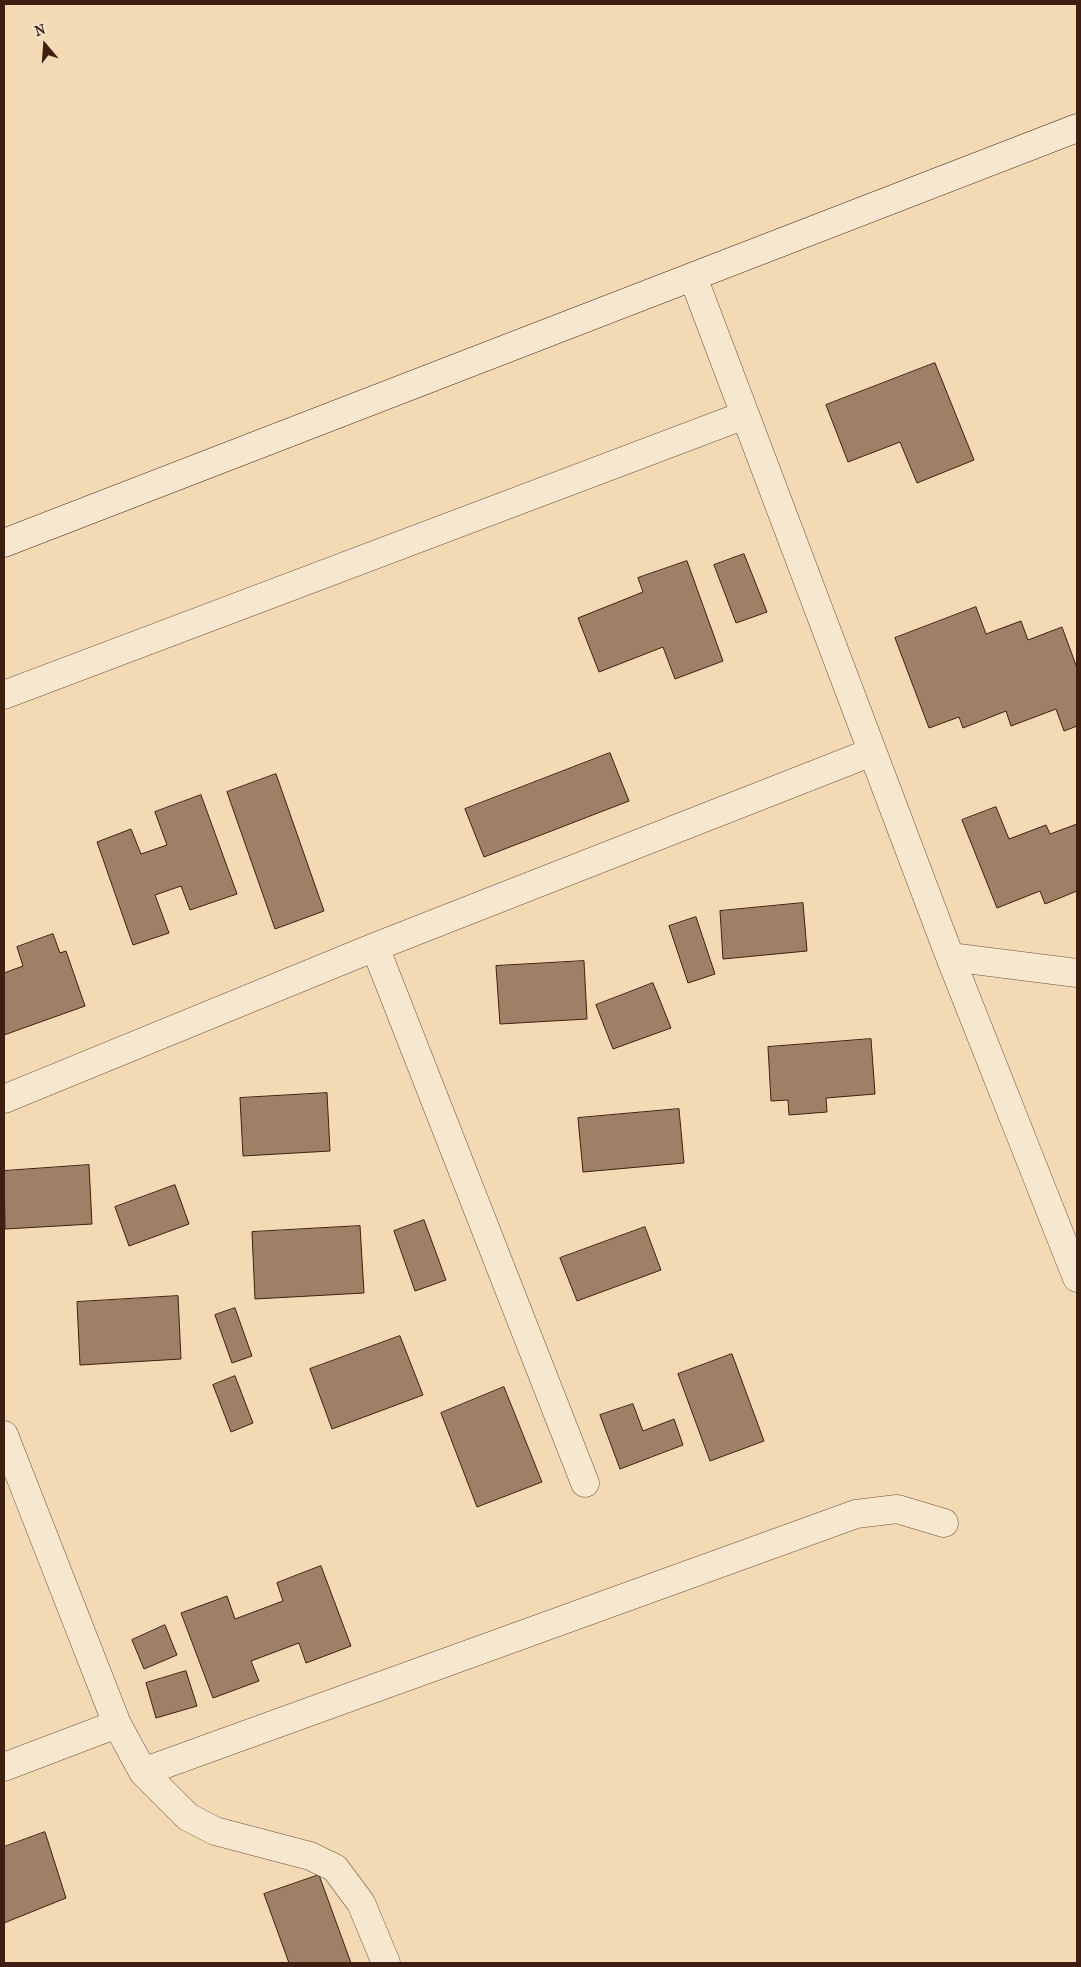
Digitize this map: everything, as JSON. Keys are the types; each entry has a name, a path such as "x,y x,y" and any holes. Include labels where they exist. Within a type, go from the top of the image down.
{"street":[{"path":"4,543 1077,128"},
{"path":"693,277 950,957 1077,1278"},
{"path":"4,695 745,414"},
{"path":"4,1099 375,947 872,752"},
{"path":"375,947 585,1483"},
{"path":"950,957 1077,973"},
{"path":"4,1435 117,1724 142,1772 188,1816 215,1831 310,1856 335,1868 361,1904 386,1963"},
{"path":"142,1772 856,1514 897,1509 944,1523"},
{"path":"4,1766 117,1724"}],"building":[{"path":"935,363 974,460 917,483 900,442 848,462 826,405"},
{"path":"744,554 767,612 736,623 714,565"},
{"path":"687,561 723,661 675,679 663,647 599,672 578,618 643,592 638,578"},
{"path":"976,607 986,634 1021,621 1028,640 1062,627 1077,668 1077,726 1064,731 1056,709 1011,726 1006,711 963,728 959,717 929,728 895,638"},
{"path":"610,753 629,801 484,857 465,809"},
{"path":"276,774 324,911 275,929 227,792"},
{"path":"201,795 237,894 190,910 181,886 155,895 169,933 133,945 97,842 131,829 141,854 167,845 155,812"},
{"path":"996,807 1009,839 1046,825 1050,834 1077,824 1077,891 1045,904 1040,891 997,908 962,820"},
{"path":"803,903 807,951 723,959 720,911"},
{"path":"696,917 715,974 688,983 669,926"},
{"path":"53,934 60,953 66,951 85,1006 4,1035 4,973 23,966 17,947"},
{"path":"584,961 587,1019 500,1024 496,966"},
{"path":"653,983 671,1028 613,1049 596,1005"},
{"path":"871,1039 875,1094 826,1098 827,1112 789,1115 788,1100 771,1101 768,1047"},
{"path":"327,1093 330,1151 243,1156 240,1098"},
{"path":"679,1109 684,1163 583,1172 578,1118"},
{"path":"89,1165 92,1224 5,1229 4,1171"},
{"path":"175,1185 189,1224 129,1246 115,1207"},
{"path":"424,1220 446,1280 415,1291 394,1231"},
{"path":"360,1226 364,1293 255,1299 252,1232"},
{"path":"645,1227 661,1270 577,1301 560,1258"},
{"path":"178,1296 181,1359 80,1365 77,1302"},
{"path":"235,1308 252,1356 232,1363 215,1315"},
{"path":"400,1336 423,1395 332,1429 310,1369"},
{"path":"732,1354 764,1441 710,1461 678,1374"},
{"path":"235,1376 253,1423 231,1432 213,1385"},
{"path":"504,1387 542,1482 477,1507 441,1413"},
{"path":"633,1404 643,1431 674,1419 683,1445 620,1469 600,1415"},
{"path":"321,1566 351,1646 306,1663 299,1643 251,1661 259,1681 213,1698 181,1613 227,1596 235,1619 283,1601 277,1583"},
{"path":"165,1625 177,1655 144,1669 132,1640"},
{"path":"186,1671 197,1706 156,1718 146,1683"},
{"path":"45,1832 66,1898 4,1923 4,1847"},
{"path":"319,1875 351,1963 289,1963 264,1894"}]}
